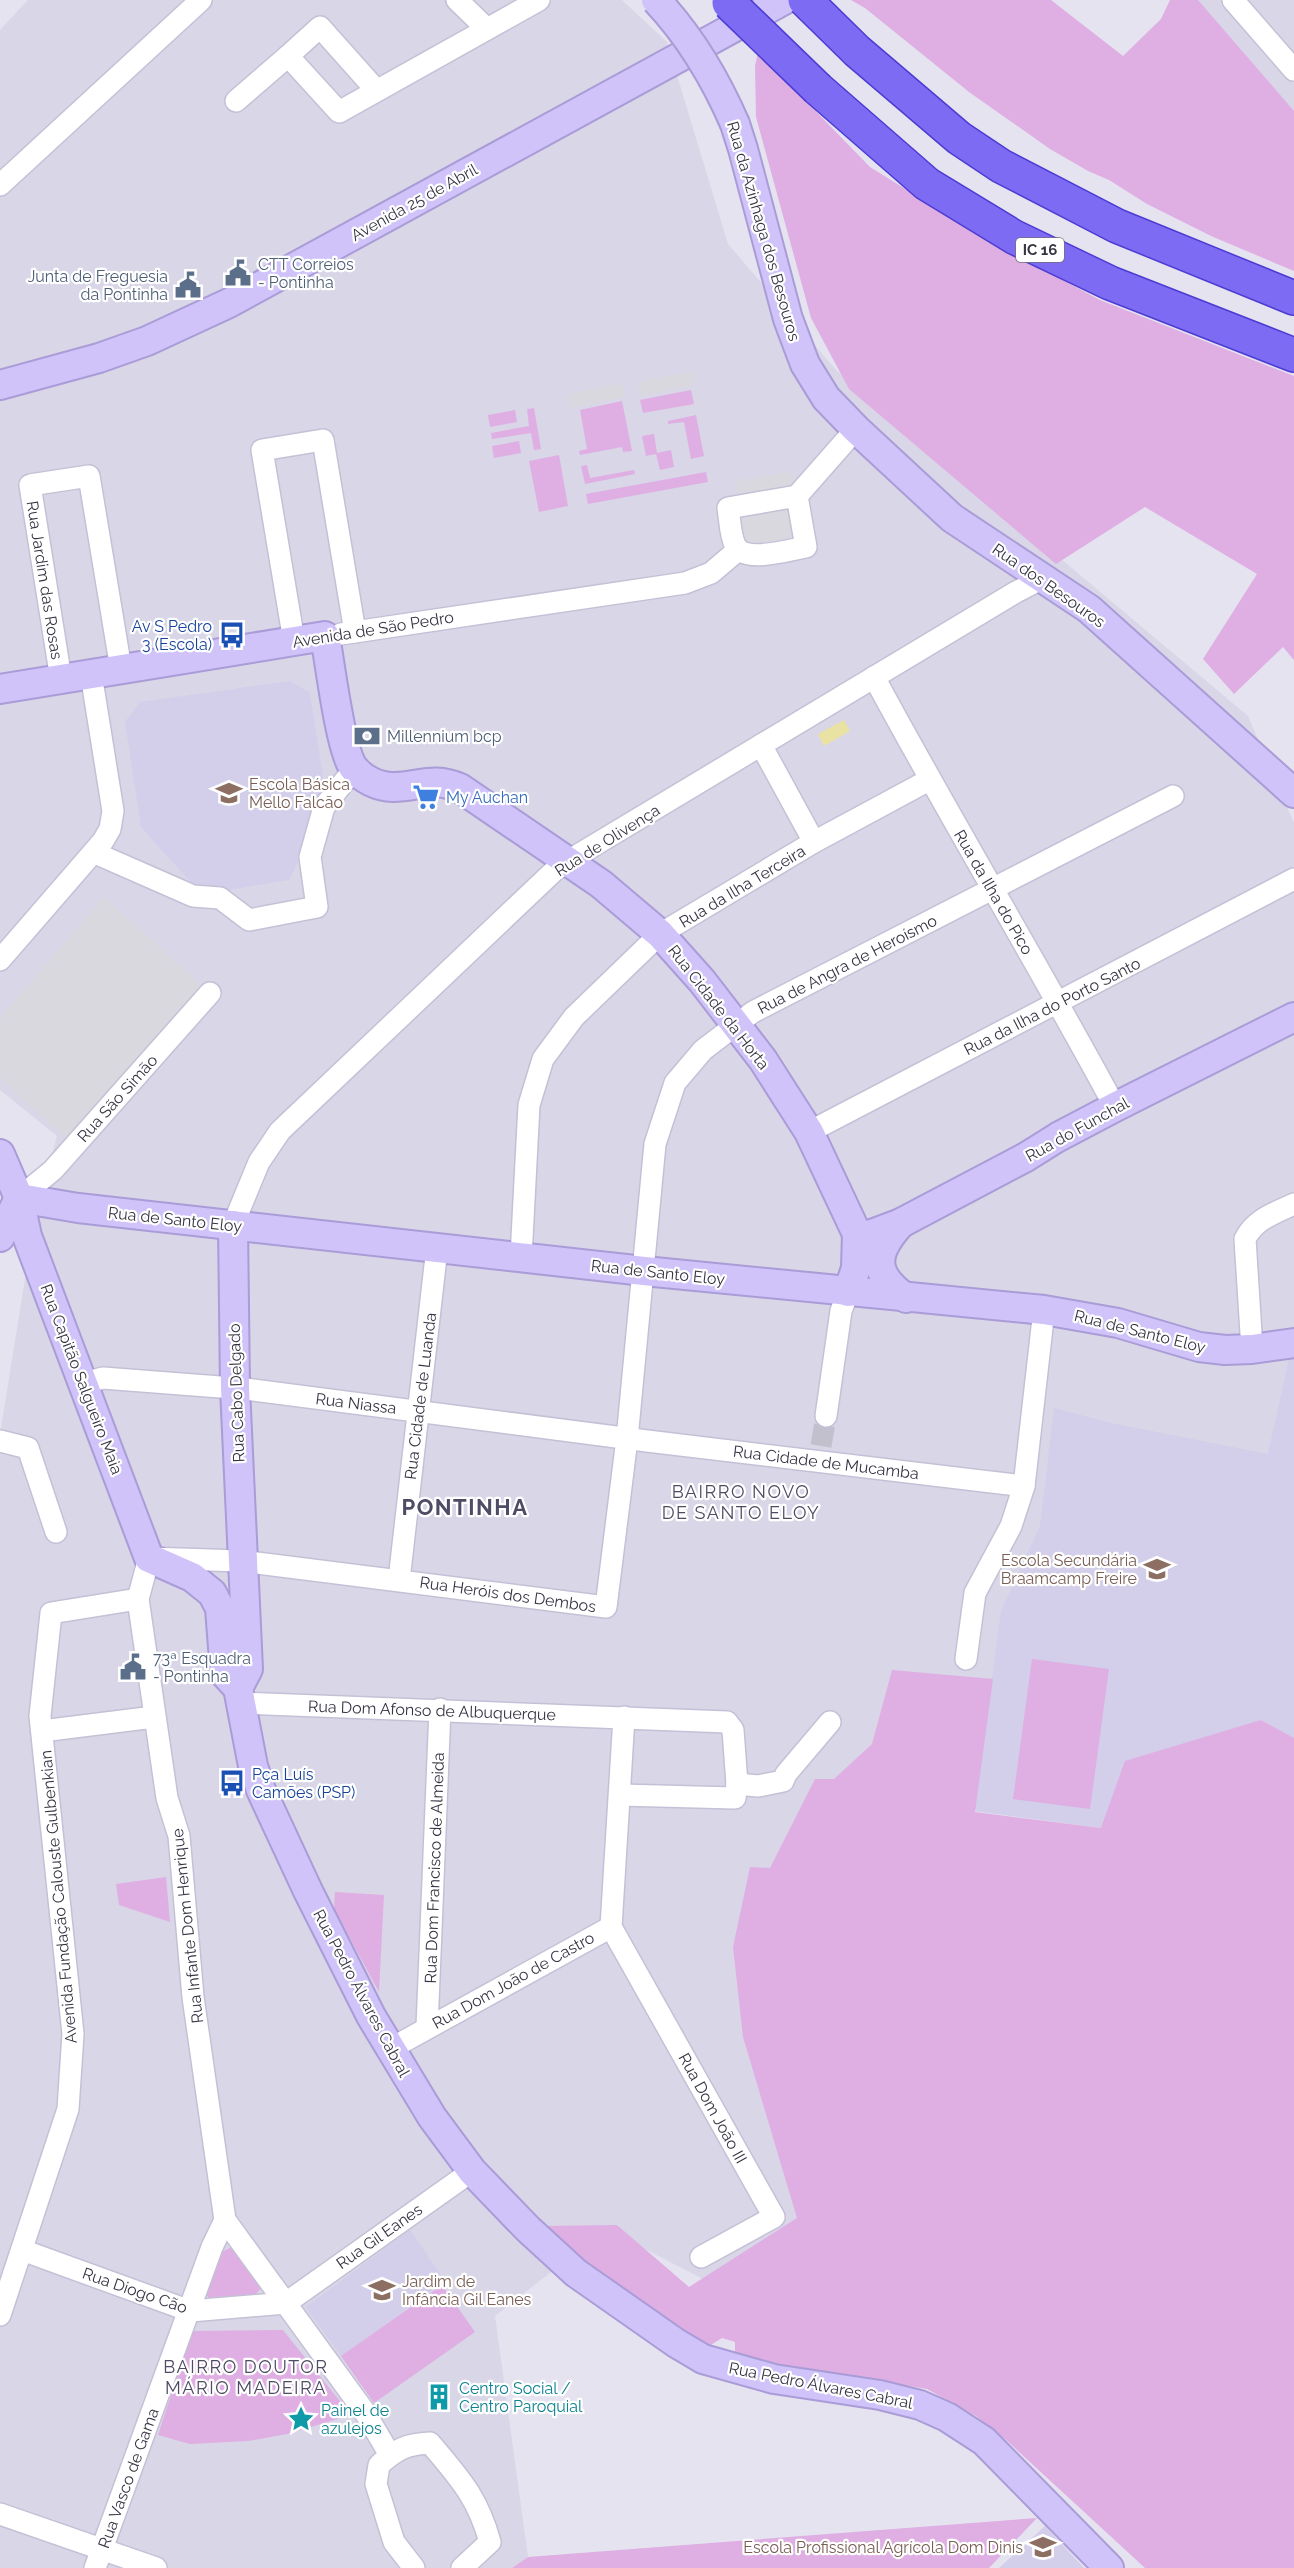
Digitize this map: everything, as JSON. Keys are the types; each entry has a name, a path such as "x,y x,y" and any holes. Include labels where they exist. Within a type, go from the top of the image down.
{"highway":[{"path":"805,0 857,51 959,138 1001,166 1117,226 1294,298"},
{"name":"IC 16","path":"727,2 818,89 927,184 1014,237 1110,283 1294,356"}],"street":[{"path":"0,184 201,0"},
{"path":"457,0 487,29"},
{"path":"288,56 339,112 539,0"},
{"name":"Rua da Azinhaga dos Besouros","path":"656,0 694,46 710,72 735,124 796,342 816,383 856,429"},
{"name":"Avenida 25 de Abril","path":"1,379 109,355 147,342 220,308 784,0"},
{"path":"1233,0 1294,70"},
{"path":"236,101 320,27 377,91"},
{"path":"797,496 806,547 750,556 738,550 733,539 728,508 797,496 856,429"},
{"name":"Rua dos Besouros","path":"856,429 952,518 1089,609 1294,793"},
{"path":"294,641 262,450 323,440 355,632"},
{"name":"Rua Jardim das Rosas","path":"61,679 30,485 89,476 121,669"},
{"name":"Avenida de São Pedro","path":"0,689 326,636 685,583 711,573 738,550"},
{"name":"Rua de Olivença","path":"233,1225 259,1162 280,1131 546,879 568,861 1043,578"},
{"path":"95,853 193,896 220,898 249,920 317,907 310,858 324,807 354,769 345,748 326,636"},
{"path":"0,960 95,853 110,829 112,811 90,674"},
{"name":"Rua da Ilha do Pico","path":"874,677 929,780 1058,1002 1115,1107"},
{"path":"761,745 814,842"},
{"name":"Rua Cidade da Horta","path":"354,769 371,782 381,786 394,787 436,781 460,788 601,884 660,934 736,1023 763,1060 809,1132 857,1234"},
{"name":"Rua da Ilha Terceira","path":"521,1257 529,1105 543,1059 574,1017 660,934 814,842 929,780"},
{"name":"Rua de Angra de Heroísmo","path":"627,1438 655,1143 675,1083 703,1050 753,1012 1173,796"},
{"name":"Rua da Ilha do Porto Santo","path":"809,1132 1294,879"},
{"name":"Rua São Simão","path":"19,1198 53,1170 210,993"},
{"name":"Rua do Funchal","path":"857,1234 869,1235 901,1223 1115,1107 1294,1017"},
{"name":"Rua Capitão Salgueiro Maia","path":"0,1154 19,1198 27,1236 149,1558"},
{"path":"0,1237 19,1198"},
{"name":"Rua de Santo Eloy","path":"19,1198 78,1208 644,1271 1044,1310 1118,1323 1199,1347 1226,1350 1252,1349 1294,1343"},
{"path":"1252,1349 1245,1239 1257,1222 1294,1204"},
{"path":"901,1223 885,1243 879,1267 888,1283 906,1298"},
{"name":"Rua Cabo Delgado","path":"233,1225 235,1388 248,1669 239,1696"},
{"path":"826,1416 841,1311 856,1268 857,1234"},
{"name":"Rua Cidade de Luanda","path":"399,1580 437,1248"},
{"path":"966,1659 975,1593 1011,1526 1024,1486 1044,1310"},
{"name":"Rua Niassa","path":"84,1383 103,1378 235,1388 627,1438"},
{"name":"Rua Cidade de Mucamba","path":"627,1438 820,1453 1024,1486"},
{"name":"Rua Heróis dos Dembos","path":"149,1558 242,1561 350,1577 399,1580 606,1607 627,1438"},
{"path":"0,1441 28,1448 56,1532"},
{"path":"138,1599 149,1558"},
{"name":"Rua Pedro Álvares Cabral","path":"149,1558 192,1577 212,1593 220,1608 225,1674 239,1696 261,1790 308,1891 390,2049 432,2117 472,2171 528,2229 576,2273 650,2326 703,2359 774,2379 880,2395 920,2405 969,2430 1009,2463 1109,2568"},
{"name":"Avenida Fundação Calouste Gulbenkian","path":"0,2315 68,2109 74,2034 40,1716 51,1613 138,1599"},
{"name":"Rua Infante Dom Henrique","path":"138,1599 167,1798 179,1836 194,1997 225,2220"},
{"name":"Rua Dom Afonso de Albuquerque","path":"239,1696 440,1709 727,1722 733,1730 737,1784"},
{"name":"Rua Dom Francisco de Almeida","path":"427,2027 440,1709"},
{"path":"42,1731 154,1717"},
{"name":"Rua Dom João de Castro","path":"390,2049 611,1927 624,1717"},
{"path":"620,1795 735,1798 737,1784 758,1786 783,1781 786,1774 830,1722"},
{"name":"Rua Dom João III","path":"611,1927 774,2217 701,2257"},
{"name":"Rua Gil Eanes","path":"286,2303 472,2171"},
{"path":"225,2220 364,2410 390,2455"},
{"name":"Rua Vasco de Gama","path":"98,2559 212,2247 225,2220"},
{"name":"Rua Diogo Cão","path":"22,2250 190,2311 286,2303"},
{"path":"414,2568 394,2542 376,2484 379,2465 390,2455 409,2444 430,2443 468,2489 482,2513 490,2542 462,2568"},
{"path":"0,2514 98,2559 156,2568"}],"shaded area":[{"path":"28,0 622,0 667,42 728,244 836,370 1248,716 1294,823 1294,1738 1261,1720 1102,1828 974,1811 989,1709 886,1695 806,2223 703,2279 606,2229 495,2316 528,2557 512,2568 0,2568 0,1434 34,1223 57,1136 0,1090 0,30"},
{"path":"851,0 1051,0 1123,56 1161,19 1170,0 1198,0 1294,111 1294,271 1211,236 1147,204 1109,180 1088,171 1050,149 969,92 865,8"},
{"path":"1195,0 1294,0 1294,114"},
{"path":"758,52 870,167 989,241 1100,300 1294,376 1294,660 1283,647 1234,694 1203,659 1257,574 1145,507 1056,564 849,389 811,318 756,117 755,66"},
{"path":"693,371 696,385 640,396 638,382"},
{"path":"622,383 625,397 569,408 567,394"},
{"path":"691,390 694,404 643,413 640,400"},
{"path":"622,401 632,451 623,452 622,447 580,455 579,451 587,449 580,410"},
{"path":"534,408 541,449 534,450 531,433 492,439 491,433 529,426 527,409"},
{"path":"515,410 517,422 490,427 488,415"},
{"path":"696,415 704,456 691,459 684,422 668,424 668,421"},
{"path":"654,434 657,453 671,450 674,467 660,470 656,454 646,456 642,436"},
{"path":"519,441 521,453 494,458 492,446"},
{"path":"559,455 568,506 539,512 529,461"},
{"path":"587,465 590,478 634,470 635,474 585,484 581,466"},
{"path":"791,471 794,485 738,496 736,481"},
{"path":"706,472 708,482 588,504 586,494"},
{"path":"794,509 799,536 744,546 739,518"},
{"name":"Escola Básica Mello Falcão","path":"290,681 310,693 324,784 309,838 289,880 223,891 195,887 141,827 125,722 140,702"},
{"path":"844,720 850,731 824,746 818,734"},
{"path":"104,897 210,993 74,1146 0,1078 0,1018"},
{"name":"Escola Secundária Braamcamp Freire","path":"1294,1358 1294,1738 1261,1720 1102,1828 974,1811 1001,1611 1040,1526 1054,1408 1111,1423 1268,1454 1289,1359"},
{"path":"1032,1659 1109,1669 1090,1809 1013,1799"},
{"path":"892,1670 993,1679 975,1812 1101,1828 1125,1761 1261,1720 1294,1738 1294,2568 1145,2568 1005,2439 976,2416 927,2389 735,2357 735,2342 722,2338 709,2346 686,2334 622,2291 543,2226 617,2225 689,2287 797,2218 743,2037 733,1947 750,1867 770,1868 815,1779 834,1779 872,1744"},
{"path":"166,1877 170,1922 119,1905 116,1884"},
{"path":"335,1892 384,1895 379,1992 334,1909"},
{"name":"Jardim de Infância Gil Eanes","path":"410,2230 445,2281 341,2356 306,2307"},
{"path":"232,2247 262,2286 253,2296 247,2298 210,2299 205,2293 217,2254"},
{"path":"442,2285 475,2332 374,2403 341,2356"},
{"path":"283,2330 351,2415 287,2434 248,2441 190,2444 158,2435 192,2331"},
{"path":"1037,2518 989,2568 512,2568 528,2557"},
{"name":"Escola Profissional Agrícola Dom Dinis","path":"1045,2526 1084,2568 999,2568"}],"tunnel":[{"path":"821,1446 826,1416"}],"place":[{"name":"CTT Correios - Pontinha","path":"238,273"},
{"name":"Junta de Freguesia da Pontinha","path":"188,285"},
{"name":"Av S Pedro 3 (Escola)","path":"232,635"},
{"name":"Millennium bcp","path":"367,736"},
{"name":"Escola Básica Mello Falcão","path":"229,793"},
{"name":"My Auchan","path":"426,797"},
{"name":"Escola Secundária Braamcamp Freire","path":"1157,1569"},
{"name":"73ª Esquadra - Pontinha","path":"133,1667"},
{"name":"Pça Luís Camões (PSP)","path":"232,1783"},
{"name":"Jardim de Infância Gil Eanes","path":"382,2290"},
{"name":"Centro Social / Centro Paroquial","path":"439,2397"},
{"name":"Painel de azulejos","path":"301,2419"},
{"name":"Escola Profissional Agrícola Dom Dinis","path":"1043,2547"}],"district":[{"name":"BAIRRO NOVO DE SANTO ELOY","path":"741,1502"},
{"name":"PONTINHA","path":"465,1507"},
{"name":"BAIRRO DOUTOR MÁRIO MADEIRA","path":"246,2377"}]}
